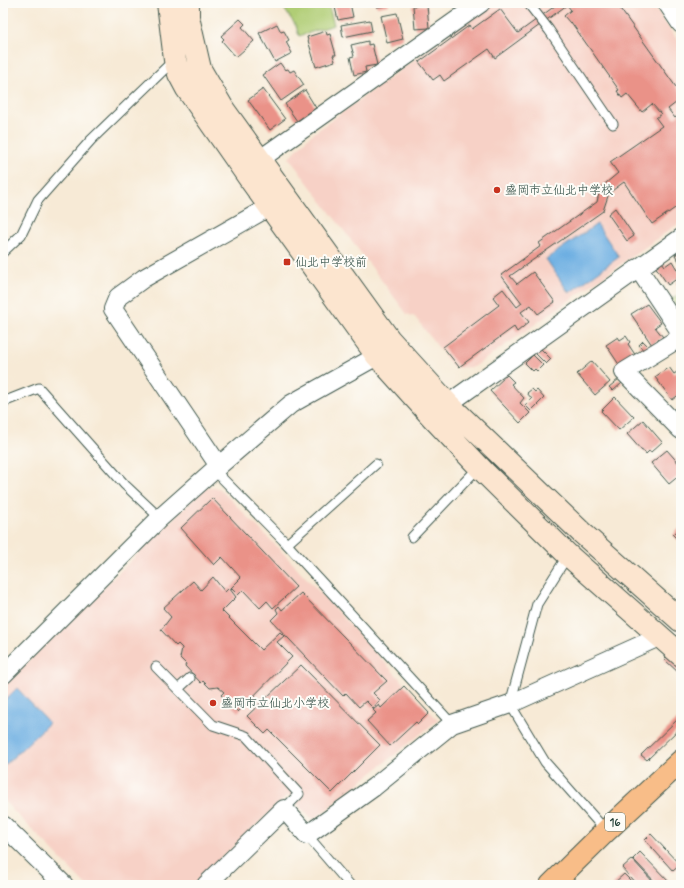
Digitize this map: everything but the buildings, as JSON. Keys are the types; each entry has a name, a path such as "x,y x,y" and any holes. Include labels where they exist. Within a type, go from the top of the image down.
{"main road":[{"name":"16","path":"550,885 681,761"}],"street":[{"path":"168,3 175,60 179,74 187,89 269,207 377,356 432,417 568,555 681,655"},
{"path":"188,3 188,17 200,69 224,110 389,339 448,404 581,532 681,621"},
{"path":"259,160 480,3"},
{"path":"667,3 681,24"},
{"path":"216,468 113,309 118,297 144,278 269,207"},
{"path":"448,404 681,238"},
{"path":"638,268 681,333"},
{"path":"681,337 624,372 681,430"},
{"path":"3,675 160,518 291,404 377,356"},
{"path":"206,885 284,809 307,835 374,787 452,724 510,704 661,636"},
{"path":"3,825 64,885"}],"lane":[{"path":"528,3 549,30 613,124"},
{"path":"3,252 21,235 38,200 91,140 175,60"},
{"path":"3,402 39,388 125,485 160,518"},
{"path":"287,544 376,464"},
{"path":"412,537 480,467"},
{"path":"216,468 452,724"},
{"path":"568,555 537,604 510,704 545,762 606,831"},
{"path":"156,668 213,725 246,736 299,794 284,809"},
{"path":"178,689 190,678"},
{"path":"307,835 350,885"}],"shaded area":[{"name":"盛岡市立仙北中学校","path":"493,3 651,3 681,45 681,222 474,367 454,368 415,317 407,314 289,158 310,136"},
{"name":"盛岡市立仙北小学校","path":"205,488 219,488 286,556 438,720 313,820 288,795 192,885 86,885 3,800 3,686"}],"green space":[{"path":"280,3 328,3 334,25 299,36 296,26"},
{"path":"681,293 681,313 671,299"}],"water":[{"path":"597,224 619,257 569,293 546,259"},
{"path":"17,688 49,723 4,766 3,702"}],"place":[{"name":"盛岡市立仙北中学校","path":"497,190"},
{"name":"仙北中学校前","path":"287,262"},
{"name":"盛岡市立仙北小学校","path":"213,703"}]}
